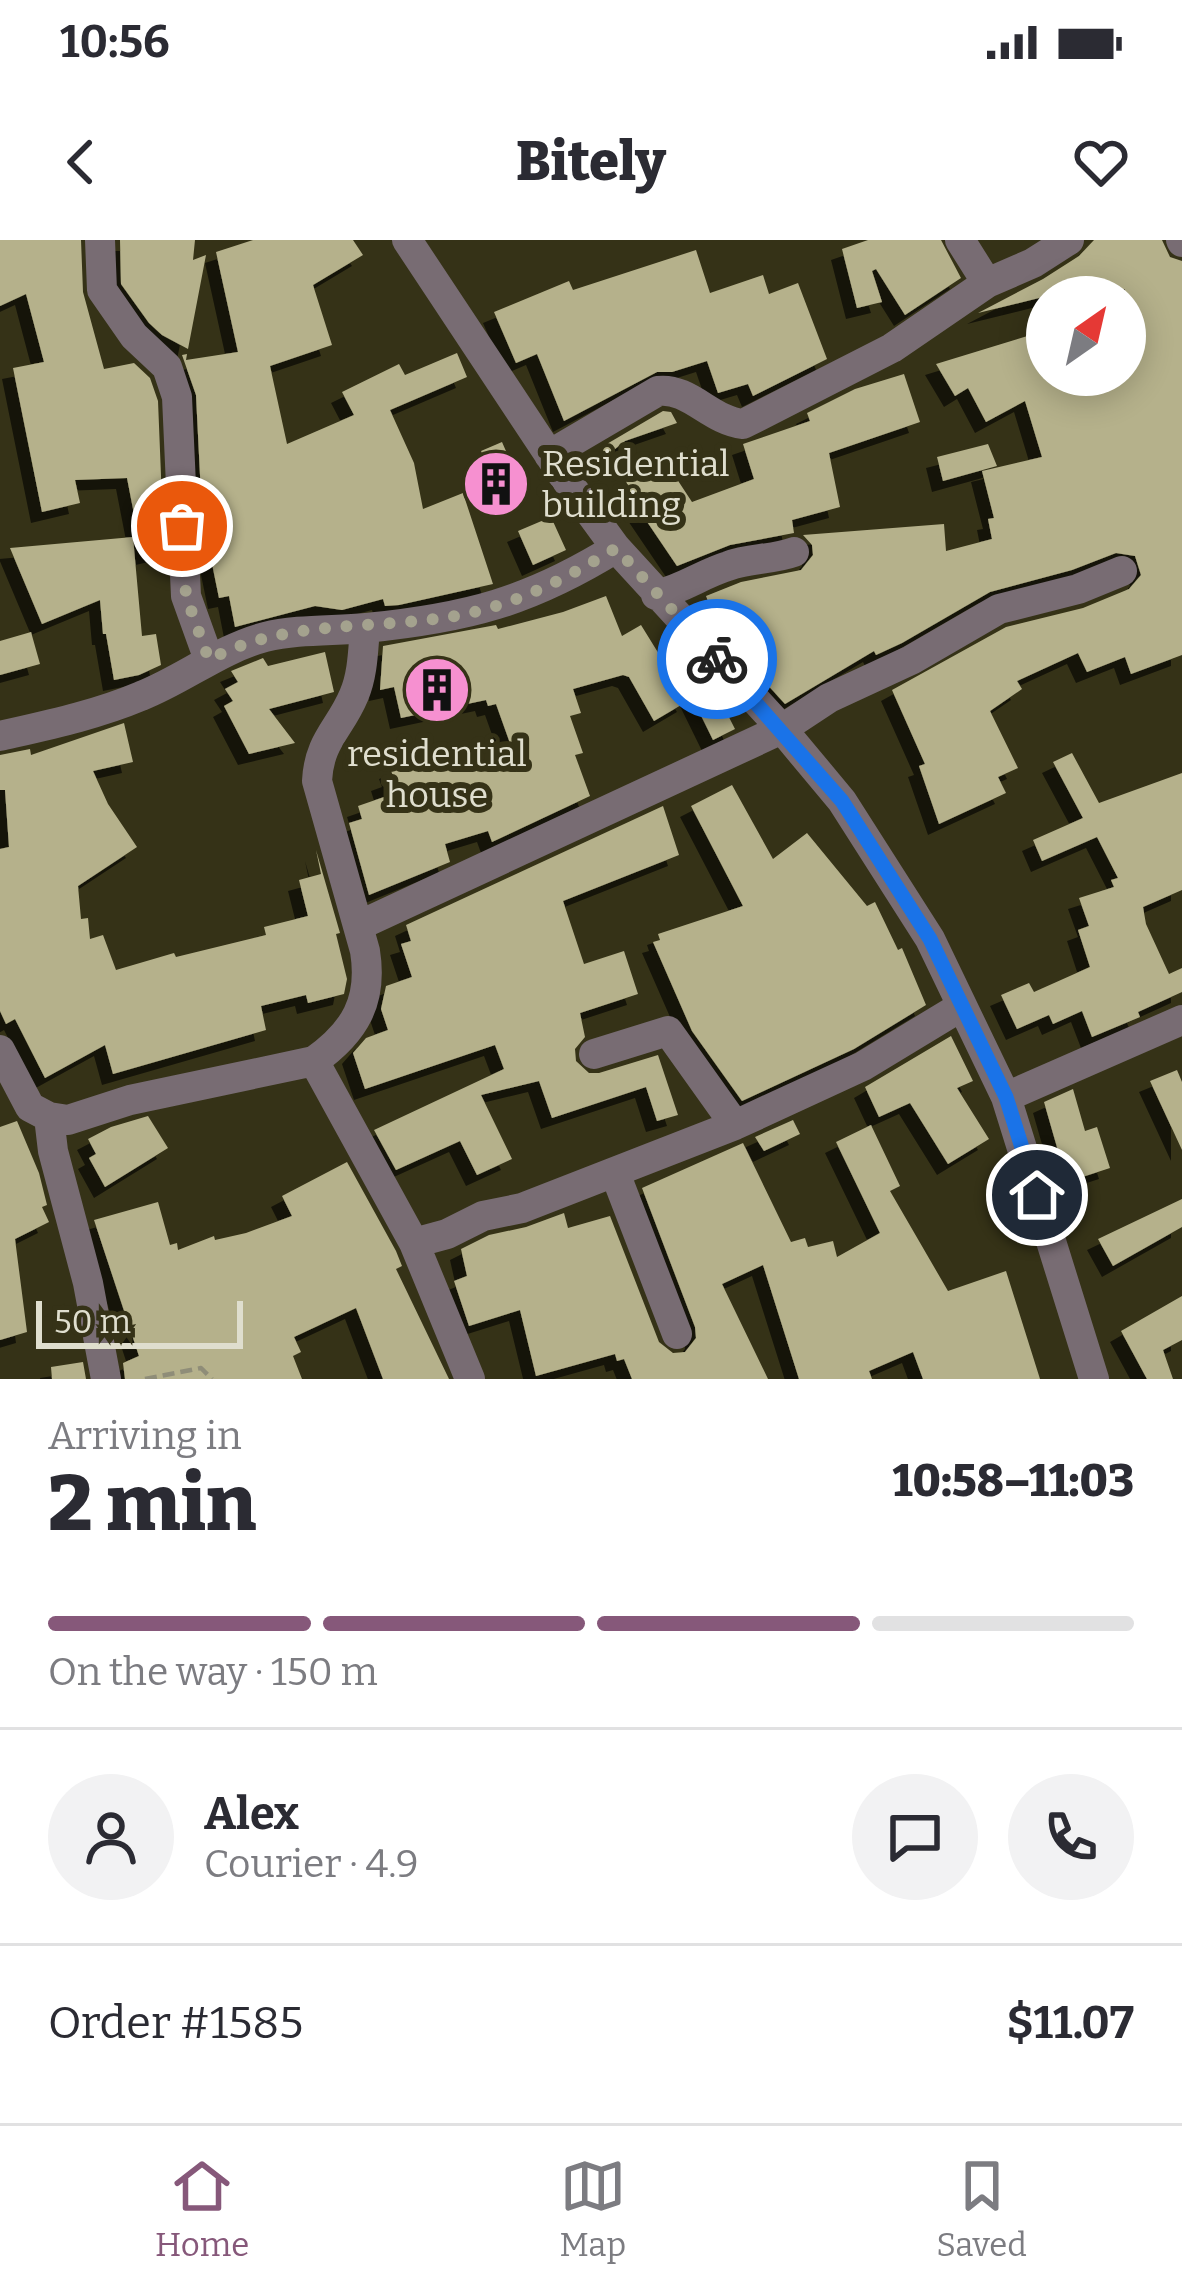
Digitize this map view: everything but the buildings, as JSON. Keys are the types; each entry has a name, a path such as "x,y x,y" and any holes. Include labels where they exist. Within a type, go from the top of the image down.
{"street":[{"path":"100,240 102,290 134,336 167,368 177,397 186,596 209,660"},
{"path":"407,240 616,548 842,801 930,939 1006,1097 1094,1379"},
{"path":"960,240 987,283"},
{"path":"549,455 658,391 672,389 728,422 743,424 892,348 987,283 1033,263 1069,240"},
{"path":"0,736 73,719 143,695 209,660 270,636 457,616 506,604 552,585 616,548"},
{"path":"656,595 678,590 730,564 774,560 794,552"},
{"path":"358,926 782,729 829,698 911,660 999,609 1078,589 1122,572"},
{"path":"0,1050 30,1107 68,1120 130,1100 314,1061 332,1049 362,1007 370,980 317,781 323,745 355,694 365,628"},
{"path":"414,1243 615,1173 735,1125 863,1066 962,1006"},
{"path":"1006,1097 1182,1021"},
{"path":"594,1054 668,1031 735,1125"},
{"path":"314,1061 414,1243 470,1379"},
{"path":"49,1117 106,1379"},
{"path":"615,1173 676,1334"}],"path":[{"path":"145,1379 200,1368 212,1379"}],"way so far":[{"path":"182,526 186,596 209,660 270,636 457,616 506,604 552,585 616,548 717,659"}],"place":[{"name":"Residential building","path":"496,484"},
{"name":"residential house","path":"437,690"}],"route":[{"path":"717,659 842,801 930,939 1006,1097 1037,1195"}]}
